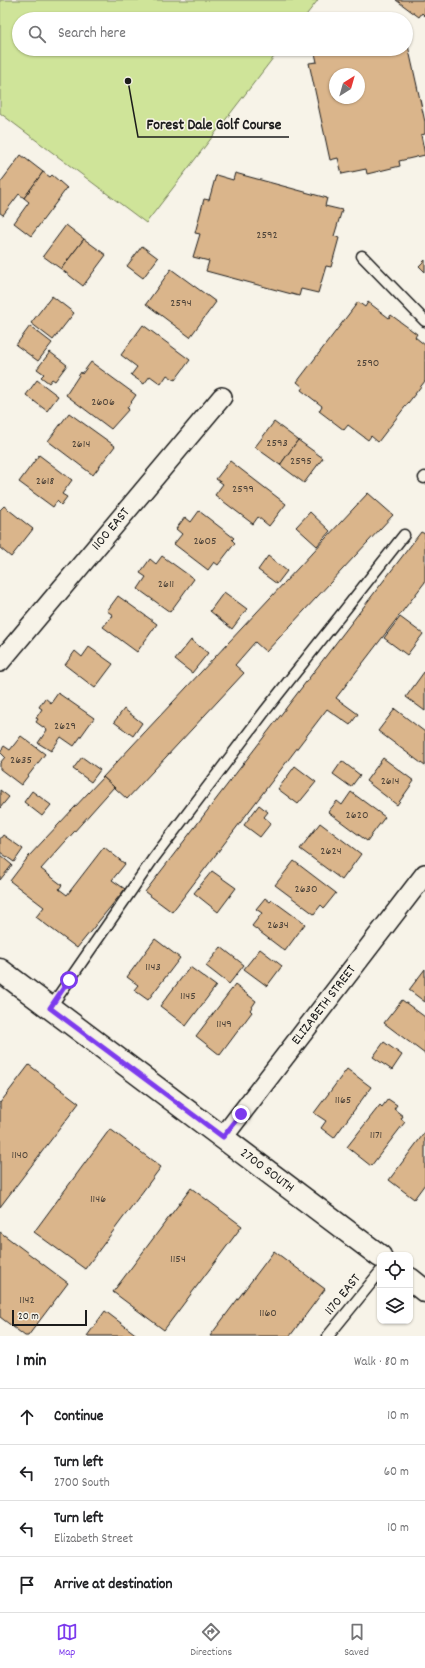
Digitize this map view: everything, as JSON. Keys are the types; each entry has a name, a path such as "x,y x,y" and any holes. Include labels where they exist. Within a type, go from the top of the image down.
{"street":[{"name":"1100 EAST","path":"0,662 222,397"},
{"name":"ELIZABETH STREET","path":"223,1137 425,874"},
{"name":"2700 SOUTH","path":"0,970 377,1254"},
{"path":"413,1281 425,1291"}],"lane":[{"path":"362,256 425,321"},
{"path":"50,1008 158,852 270,705 404,534"},
{"name":"1170 EAST","path":"328,1336 377,1276"}],"green space":[{"path":"0,0 318,0 309,12 12,12 12,56 275,56 146,223 0,113"}],"building":[{"path":"396,0 425,0 425,16 422,13 419,17"},
{"path":"316,56 410,56 425,122 425,134 421,135 425,155 399,161 400,166 367,174 366,169 342,174 338,158 330,160 309,63 317,62"},
{"path":"21,155 43,172 24,198 19,194 3,215 0,213 0,183"},
{"path":"43,172 50,177 52,175 67,188 31,236 14,223 29,202 24,198"},
{"path":"235,173 327,198 325,206 342,210 334,236 339,238 331,267 326,266 318,293 301,289 299,296 206,271 209,261 193,257 200,234 195,233 204,199 209,200 216,175 233,180"},
{"path":"66,225 84,239 61,269 43,256"},
{"path":"84,239 106,255 83,286 61,269"},
{"path":"142,246 158,258 143,278 127,266"},
{"path":"425,260 425,272 419,266"},
{"path":"171,269 216,302 190,337 146,304"},
{"path":"52,296 74,313 53,340 31,323"},
{"path":"358,302 365,307 368,302 389,318 391,315 417,334 415,337 425,345 425,381 378,442 371,436 368,440 348,425 344,430 319,411 322,406 301,390 303,387 297,382"},
{"path":"143,325 190,360 175,380 167,375 161,384 150,376 144,384 131,375 137,367 121,355"},
{"path":"30,326 52,343 38,361 16,345"},
{"path":"50,352 67,365 55,381 52,379 49,383 41,377 44,374 37,369"},
{"path":"91,362 136,395 127,408 129,409 111,429 66,395 81,372 82,374"},
{"path":"37,380 58,396 47,411 26,395"},
{"path":"69,413 115,446 93,475 48,441"},
{"path":"274,422 298,440 280,465 255,447"},
{"path":"298,440 323,458 304,483 280,465"},
{"path":"39,455 72,480 62,494 67,497 61,505 57,501 53,507 19,482"},
{"path":"230,461 286,504 269,526 258,517 253,524 215,495 223,484 216,479"},
{"path":"368,493 393,515 266,652 255,642 235,665 244,673 127,799 103,777"},
{"path":"4,506 33,529 11,557 0,548 0,510"},
{"path":"199,511 234,538 232,540 235,543 218,565 214,562 208,570 174,544 182,534 176,529 185,517 191,522"},
{"path":"310,512 330,531 317,546 296,527"},
{"path":"421,532 425,534 425,582 336,698 358,714 350,725 327,709 172,912 145,892"},
{"path":"162,556 194,579 170,612 138,589 146,577 140,573 150,559 156,564"},
{"path":"268,556 287,571 277,584 258,570"},
{"path":"224,592 247,609 232,629 210,611"},
{"path":"118,596 157,624 137,652 103,627 113,615 107,611"},
{"path":"400,617 423,634 407,655 384,638"},
{"path":"191,640 208,653 192,673 175,660"},
{"path":"89,647 113,664 95,688 65,665 75,651 82,657"},
{"path":"425,672 425,711 406,697"},
{"path":"58,693 94,718 74,746 61,737 51,751 38,743 47,730 36,722 38,719 36,718 42,709 39,707 45,698 51,703"},
{"path":"124,709 142,723 133,736 114,722"},
{"path":"395,709 425,732 425,766 378,731"},
{"path":"21,736 45,754 21,785 0,769 0,763 5,757 0,752 4,746 10,750"},
{"path":"82,757 100,770 91,782 73,769"},
{"path":"383,758 414,781 397,805 366,781"},
{"path":"342,761 360,775 351,787 333,774"},
{"path":"295,766 316,782 298,804 278,789"},
{"path":"103,777 114,787 41,869 62,885 59,889 67,895 104,847 125,864 112,880 125,889 77,948 36,917 44,907 10,881 29,856"},
{"path":"0,790 9,797 0,808"},
{"path":"32,791 51,805 42,816 24,802"},
{"path":"351,792 385,817 367,841 328,812 337,801 342,805"},
{"path":"259,805 268,812 264,817 271,823 260,837 244,825"},
{"path":"320,823 361,854 342,880 300,849"},
{"path":"3,835 23,849 14,862 0,852 0,839"},
{"path":"0,855 12,865 0,880"},
{"path":"294,861 336,893 324,908 321,905 314,914 275,885"},
{"path":"212,871 236,888 218,912 194,893"},
{"path":"265,898 270,902 272,900 305,924 285,951 252,926 262,913 256,909"},
{"path":"155,939 180,958 148,1000 134,990 138,985 127,977"},
{"path":"221,947 244,965 229,984 206,966"},
{"path":"260,949 282,966 267,986 244,969"},
{"path":"190,967 216,986 186,1026 160,1006"},
{"path":"425,969 425,1002 409,990"},
{"path":"235,985 256,1001 250,1010 252,1012 220,1055 196,1036"},
{"path":"402,1000 425,1017 425,1054 384,1023"},
{"path":"384,1042 402,1055 392,1070 373,1057"},
{"path":"29,1065 79,1103 0,1207 0,1103"},
{"path":"347,1069 371,1087 334,1138 321,1128 326,1121 314,1113"},
{"path":"388,1099 397,1105 394,1109 403,1116 401,1119 405,1122 371,1166 347,1147 380,1105 382,1107"},
{"path":"110,1129 161,1167 85,1269 34,1232"},
{"path":"425,1132 425,1184 414,1199 389,1180"},
{"path":"191,1188 242,1226 164,1330 113,1292"},
{"path":"0,1232 68,1283 28,1336 25,1336 0,1317"},
{"path":"274,1251 325,1289 290,1336 210,1336"},
{"path":"105,1311 138,1336 87,1336"}],"place":[{"name":"Forest Dale Golf Course","path":"128,81"}],"route":[{"path":"69,980 50,1008 223,1137 241,1114"}]}
